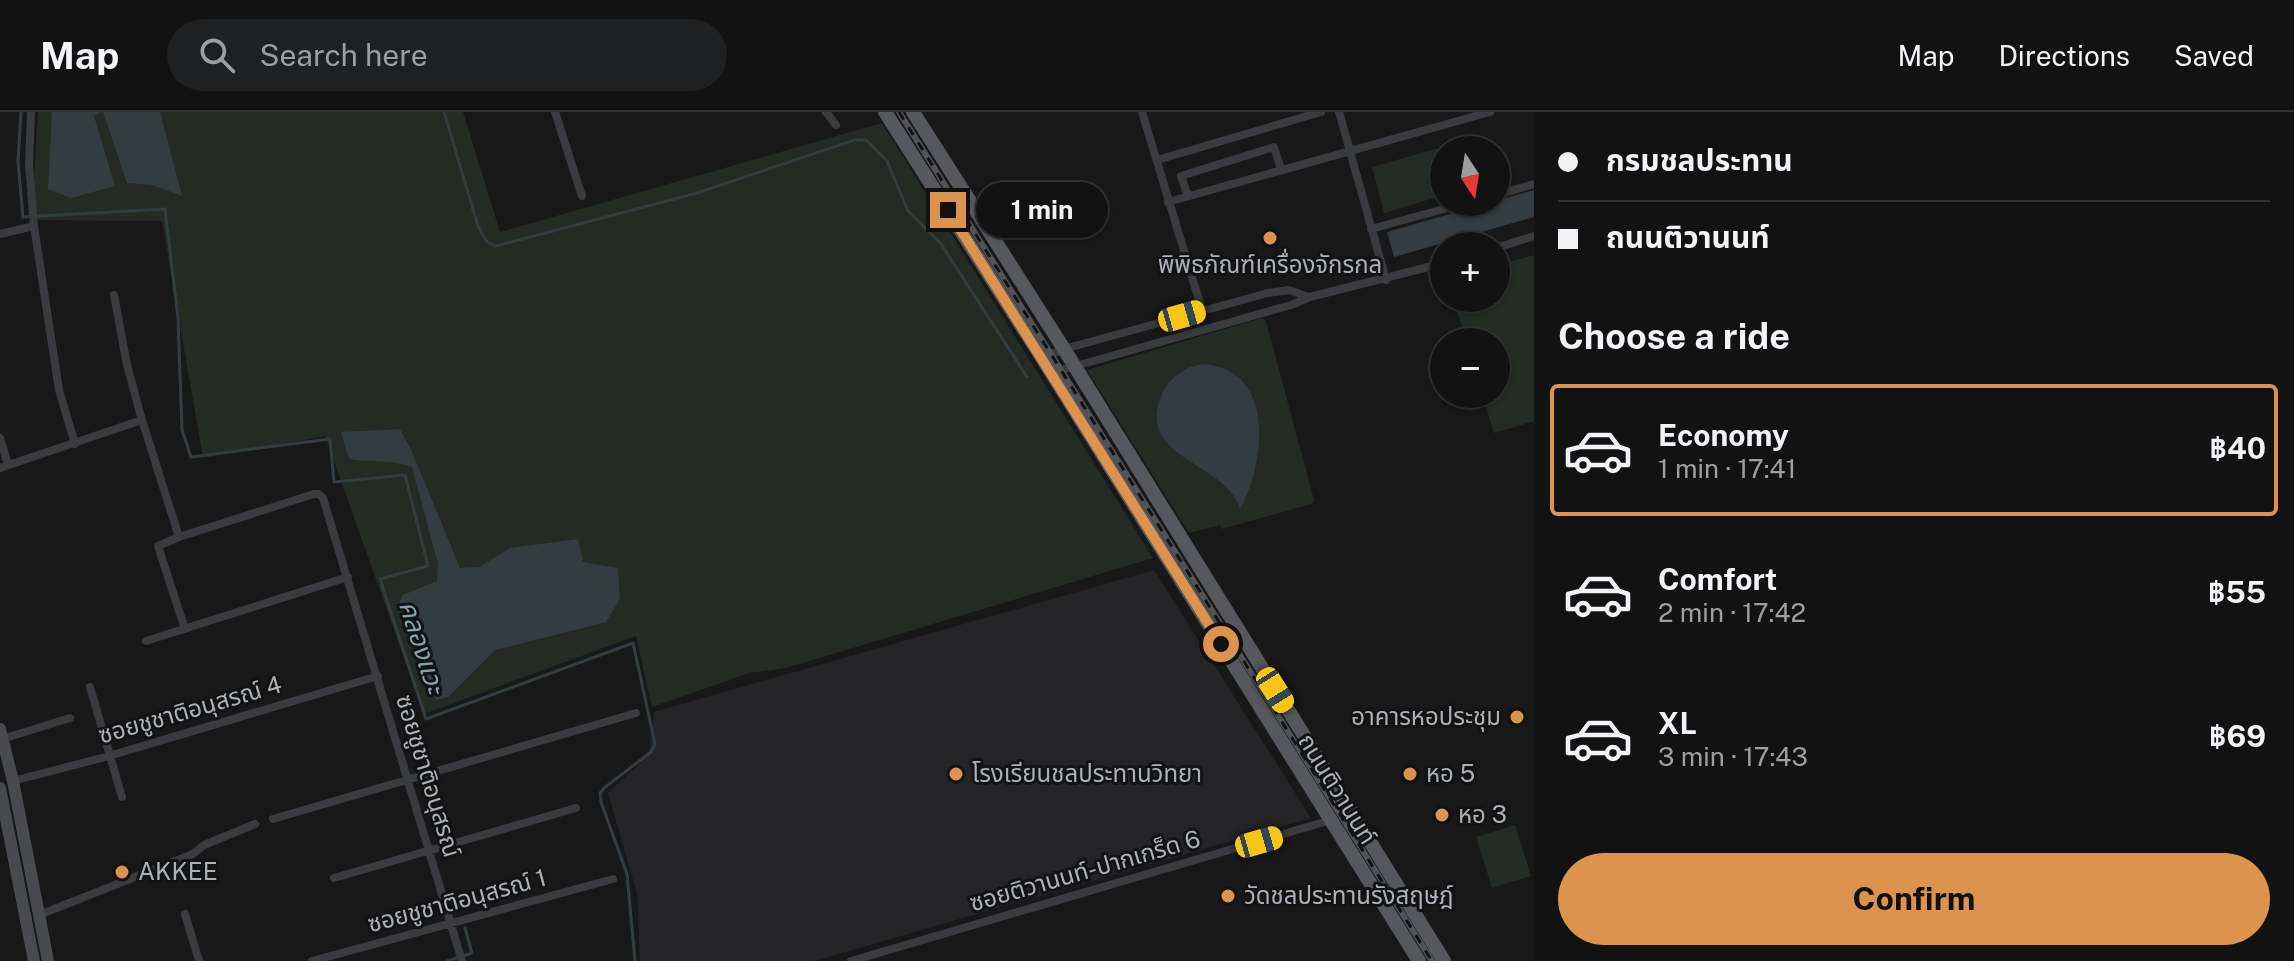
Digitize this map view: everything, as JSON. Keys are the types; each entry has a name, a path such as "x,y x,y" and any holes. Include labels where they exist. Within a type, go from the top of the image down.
{"main road":[{"name":"ถนนติวานนท์","path":"885,112 1419,961"},
{"name":"ถนนติวานนท์","path":"913,112 1444,961"},
{"path":"1,734 48,961"},
{"path":"0,789 34,961"},
{"path":"1357,862 1375,851"}],"street":[{"path":"31,112 29,164 34,219 59,390 75,444"},
{"path":"555,112 582,196"},
{"path":"826,112 836,125"},
{"path":"1142,112 1202,310"},
{"path":"1157,160 1321,112"},
{"path":"1339,112 1386,280"},
{"path":"1168,202 1490,112"},
{"path":"1188,196 1181,176 1274,147 1281,169"},
{"path":"1510,191 1534,184"},
{"path":"1371,229 1430,213"},
{"path":"0,234 34,219"},
{"path":"1510,244 1534,236"},
{"path":"1051,373 1310,297 1430,267"},
{"path":"1042,358 1162,321 1289,290 1310,297"},
{"path":"114,295 127,365 179,537 158,546 185,629"},
{"path":"1162,321 1167,340"},
{"path":"0,438 4,466 142,420"},
{"name":"ซอยชูชาติอนุสรณ์","path":"179,537 319,494 323,498 461,958"},
{"path":"146,641 348,577"},
{"name":"ซอยชูชาติอนุสรณ์ 4","path":"13,781 109,756 378,676"},
{"path":"90,687 122,797"},
{"path":"273,819 636,713"},
{"path":"1,734 70,718"},
{"path":"334,878 429,848 576,808"},
{"name":"ซอยติวานนท์-ปากเกร็ด 6","path":"851,961 1331,820"},
{"path":"39,915 193,854 204,845 255,824"},
{"name":"ซอยชูชาติอนุสรณ์ 1","path":"312,961 613,879"},
{"path":"185,914 199,961"}],"shaded area":[{"path":"38,112 463,112 500,232 882,123 1153,558 786,668 749,673 652,707 636,636 424,714 325,436 203,458 162,221 36,220 34,182"},
{"path":"1430,151 1430,199 1384,213 1372,167"},
{"path":"1534,255 1534,421 1494,433 1486,408 1510,408 1510,328 1463,328 1457,312 1510,312 1510,262"},
{"path":"1262,318 1266,321 1314,500 1312,504 1221,529 1220,525 1189,533 1087,370"},
{"name":"โรงเรียนชลประทานวิทยา","path":"1154,570 1311,818 814,961 640,961 637,894 608,793 649,755 654,712"},
{"path":"1515,825 1531,876 1492,888 1476,837"}],"water":[{"path":"52,112 102,112 94,116 115,186 71,198 48,189"},
{"path":"103,112 160,112 182,196 152,185 127,183"},
{"path":"1534,190 1534,217 1482,232 1430,232 1430,247 1394,257 1387,232 1443,216 1510,216 1510,197"},
{"path":"1202,364 1226,369 1243,382 1253,399 1259,444 1249,489 1240,509 1232,493 1170,446 1160,432 1157,414 1166,387 1179,374"},
{"path":"400,429 460,568 479,567 510,548 578,539 583,562 618,568 620,599 606,622 495,650 448,697 436,700 397,607 403,595 437,581 438,564 412,467 349,459 341,432"}],"waterway":[{"name":"คลองแวะ","path":"21,112 18,162 23,217 165,209 178,318 182,430 191,457 330,439 334,482 405,475 428,566 380,579 426,719 633,643 655,744 651,752 600,793 627,874 635,961"},
{"path":"444,112 478,226 487,242 496,246 697,193 855,140 866,140 887,161 908,211 941,244 1027,377"},
{"name":"คลองแวะ","path":"447,961 472,953 465,928"}],"railway":[{"path":"899,112 1432,961"}],"place":[{"name":"พิพิธภัณฑ์เครื่องจักรกล","path":"1270,238"},
{"name":"อาคารหอประชุม","path":"1517,717"},
{"name":"โรงเรียนชลประทานวิทยา","path":"956,774"},
{"name":"หอ 5","path":"1410,774"},
{"name":"หอ 3","path":"1442,815"},
{"name":"AKKEE","path":"122,872"},
{"name":"วัดชลประทานรังสฤษฎ์","path":"1228,896"}],"route":[{"path":"948,210 1221,644"}]}
